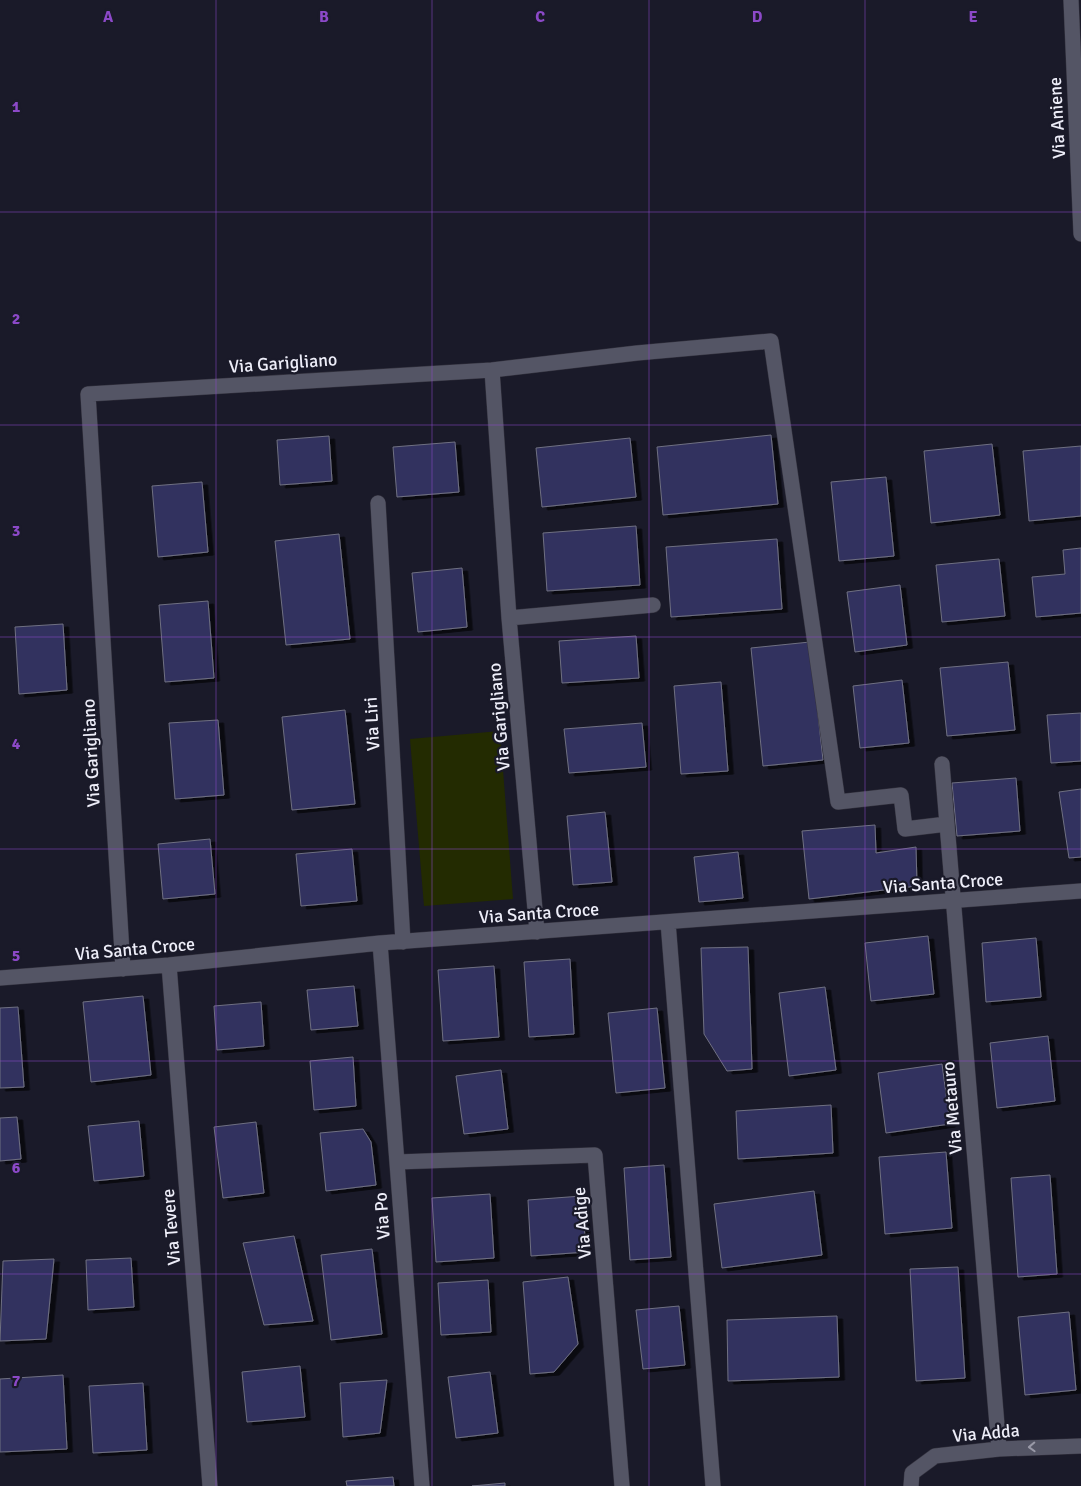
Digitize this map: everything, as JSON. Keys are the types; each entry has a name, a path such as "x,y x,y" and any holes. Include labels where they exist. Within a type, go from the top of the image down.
{"street":[{"name":"Via Aniene","path":"1071,0 1081,234"},
{"path":"492,370 637,353 771,342 838,802 902,795 905,829 947,824"},
{"name":"Via Garigliano","path":"123,969 88,394 492,370 509,618 537,932"},
{"name":"Via Liri","path":"378,504 403,942"},
{"path":"509,618 653,605"},
{"name":"Via Metauro","path":"942,764 999,1449"},
{"name":"Via Santa Croce","path":"0,978 169,965 380,943 1081,892"},
{"path":"668,922 713,1486"},
{"name":"Via Po","path":"380,943 422,1486"},
{"name":"Via Tevere","path":"169,965 210,1486"},
{"name":"Via Adige","path":"397,1162 595,1155 622,1486"},
{"name":"Via Adda","path":"911,1486 912,1473 935,1456 999,1449 1081,1446"}],"green space":[{"path":"500,731 513,899 424,906 410,739"}],"building":[{"path":"771,435 778,504 663,515 657,447"},
{"path":"329,436 332,481 280,485 277,440"},
{"path":"630,438 636,497 542,507 536,448"},
{"path":"455,442 459,492 397,497 393,447"},
{"path":"992,444 1000,515 931,523 924,451"},
{"path":"1081,446 1081,516 1029,521 1023,451"},
{"path":"886,477 894,556 839,561 831,482"},
{"path":"202,482 208,552 158,557 152,486"},
{"path":"636,526 640,585 547,591 543,533"},
{"path":"339,534 350,639 286,645 275,541"},
{"path":"777,539 782,609 671,617 666,547"},
{"path":"1081,548 1081,613 1036,617 1032,577 1065,574 1063,550"},
{"path":"999,559 1005,616 942,622 936,565"},
{"path":"462,568 467,627 418,632 412,573"},
{"path":"900,585 907,645 855,652 847,592"},
{"path":"208,601 214,678 165,682 159,605"},
{"path":"63,624 67,690 19,694 15,627"},
{"path":"636,636 639,678 562,683 559,641"},
{"path":"810,642 823,760 763,766 751,648"},
{"path":"1008,662 1015,730 947,736 940,668"},
{"path":"902,680 909,743 860,748 853,686"},
{"path":"721,682 728,771 681,774 674,686"},
{"path":"345,710 355,804 292,810 282,717"},
{"path":"1081,713 1081,761 1051,763 1047,715"},
{"path":"218,720 224,795 175,799 169,723"},
{"path":"642,723 646,767 569,773 564,729"},
{"path":"1016,778 1020,831 957,836 952,783"},
{"path":"1081,789 1081,857 1069,858 1059,792"},
{"path":"605,812 612,882 573,885 567,816"},
{"path":"875,825 876,853 916,847 917,886 809,899 802,831"},
{"path":"210,839 215,894 163,899 158,844"},
{"path":"352,849 357,901 301,906 296,854"},
{"path":"738,852 743,898 699,902 694,857"},
{"path":"928,936 934,994 871,1001 865,943"},
{"path":"1036,938 1041,997 986,1002 982,943"},
{"path":"748,947 752,1069 727,1071 704,1034 701,948"},
{"path":"570,959 574,1034 529,1037 524,962"},
{"path":"494,966 499,1037 443,1041 438,970"},
{"path":"354,986 358,1026 311,1030 307,990"},
{"path":"825,987 836,1070 789,1076 779,993"},
{"path":"143,996 151,1075 91,1082 83,1002"},
{"path":"261,1002 264,1046 217,1050 214,1006"},
{"path":"18,1007 24,1087 0,1088 0,1008"},
{"path":"657,1008 665,1088 616,1093 608,1013"},
{"path":"1048,1036 1055,1101 997,1108 990,1043"},
{"path":"353,1057 356,1106 314,1110 310,1061"},
{"path":"942,1064 950,1124 886,1133 878,1073"},
{"path":"501,1070 508,1129 464,1134 456,1076"},
{"path":"831,1105 833,1153 738,1159 736,1111"},
{"path":"17,1117 21,1159 0,1161 0,1118"},
{"path":"139,1121 144,1176 94,1181 88,1126"},
{"path":"256,1122 264,1193 223,1198 214,1127"},
{"path":"363,1129 371,1142 376,1185 326,1191 320,1133"},
{"path":"946,1152 952,1228 885,1234 879,1157"},
{"path":"664,1165 671,1257 630,1260 624,1168"},
{"path":"1050,1175 1057,1274 1018,1277 1011,1178"},
{"path":"814,1191 822,1255 722,1268 714,1204"},
{"path":"490,1194 494,1258 436,1262 432,1198"},
{"path":"582,1196 586,1252 531,1256 528,1200"},
{"path":"294,1236 313,1321 264,1325 243,1243"},
{"path":"372,1249 382,1334 331,1340 321,1255"},
{"path":"131,1258 134,1307 88,1310 86,1260"},
{"path":"54,1259 46,1339 0,1341 3,1261"},
{"path":"958,1267 965,1378 916,1381 910,1269"},
{"path":"568,1277 578,1344 554,1372 530,1374 523,1282"},
{"path":"488,1280 491,1332 441,1335 438,1283"},
{"path":"679,1306 685,1365 643,1369 636,1310"},
{"path":"1069,1312 1076,1390 1025,1395 1018,1317"},
{"path":"837,1316 839,1377 728,1381 727,1320"},
{"path":"300,1366 305,1417 247,1422 242,1372"},
{"path":"490,1372 498,1433 456,1438 448,1377"},
{"path":"63,1375 67,1449 0,1452 0,1379"},
{"path":"387,1380 380,1433 343,1437 340,1383"},
{"path":"143,1383 147,1450 93,1453 89,1386"},
{"path":"393,1477 394,1486 347,1486 346,1481"},
{"path":"505,1483 505,1486 472,1486"}]}
